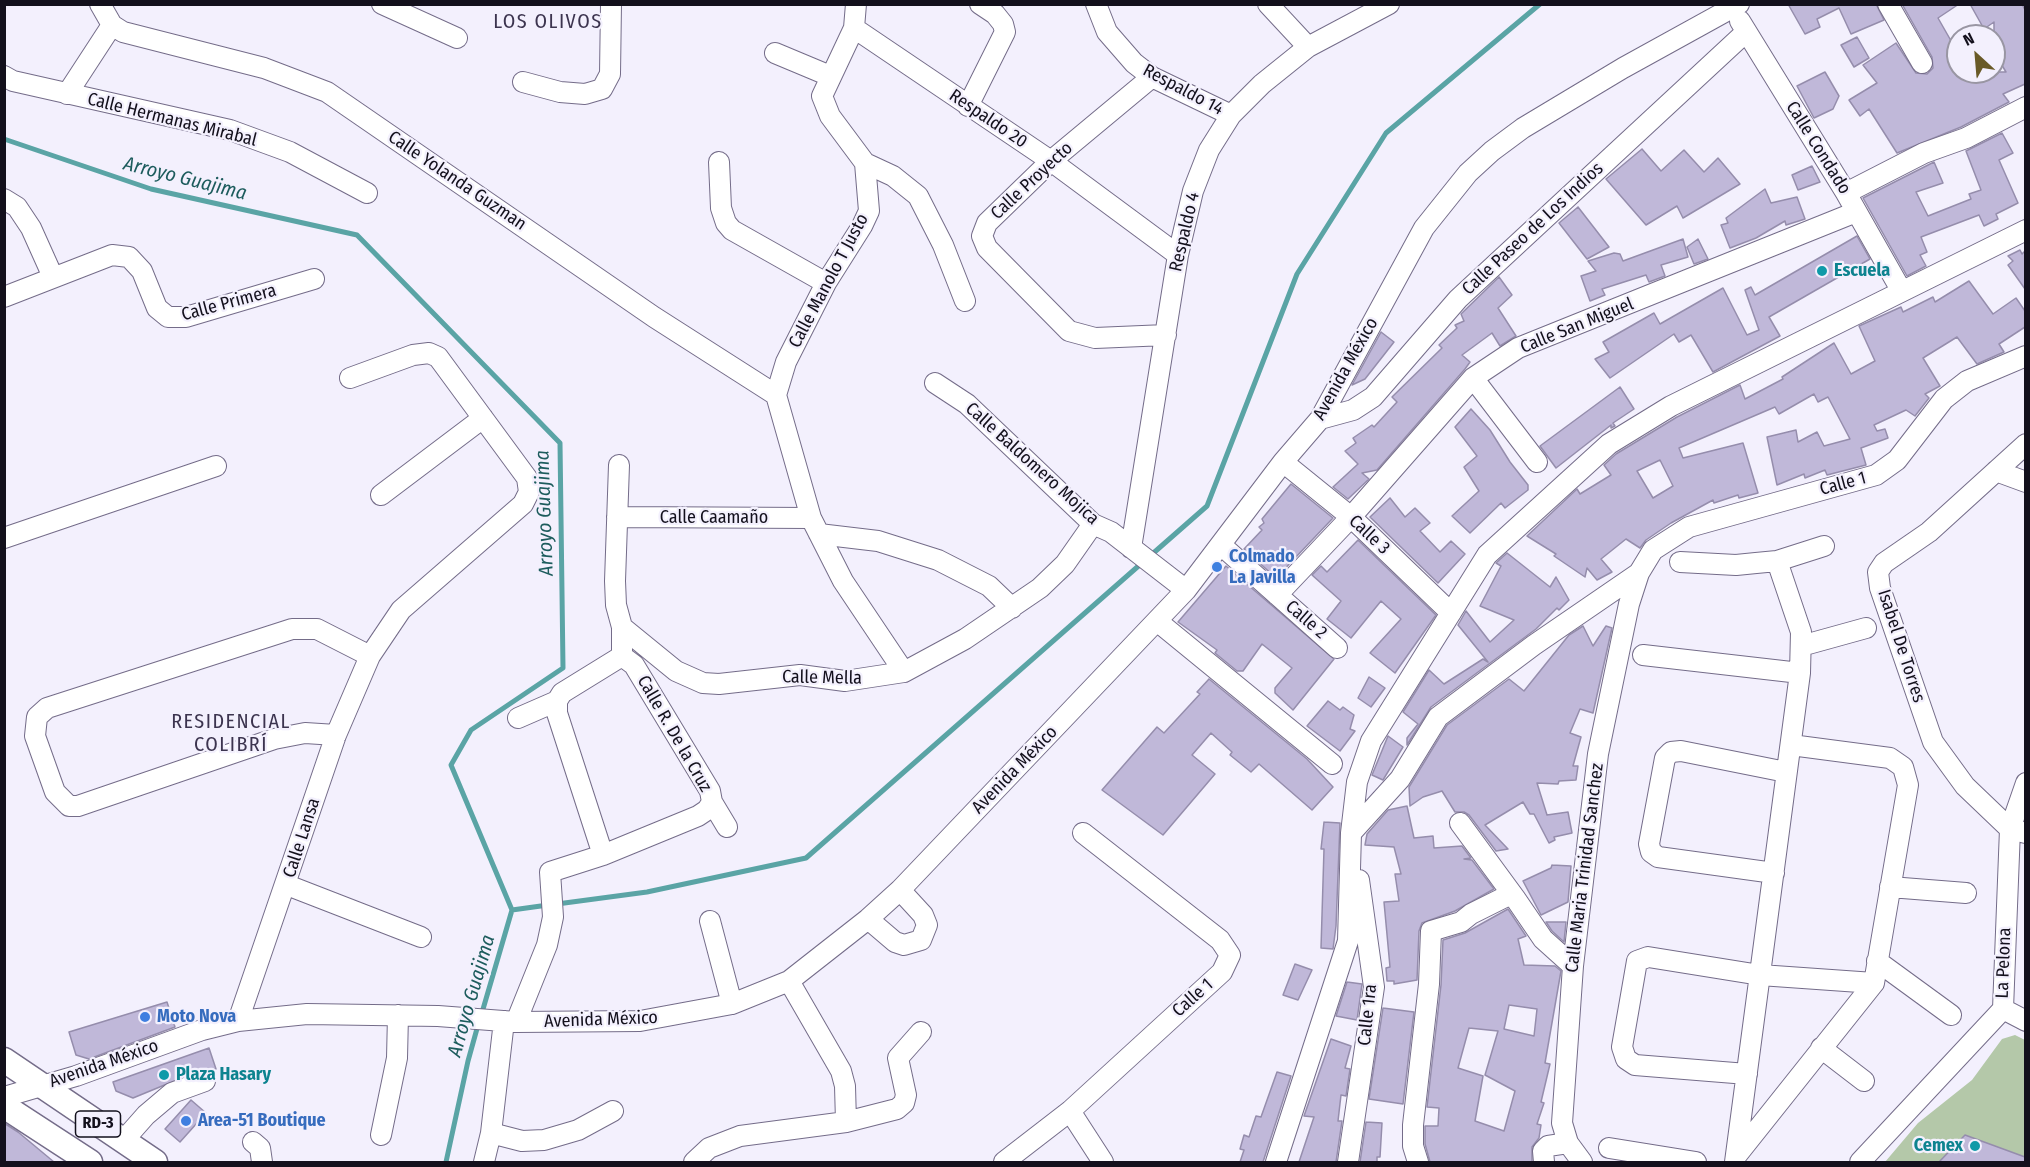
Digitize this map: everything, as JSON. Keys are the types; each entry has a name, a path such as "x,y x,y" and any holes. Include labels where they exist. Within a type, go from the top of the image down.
{"main road":[{"name":"RD-3","path":"4,1060 155,1162"},
{"name":"RD-3","path":"4,1106 90,1162"}],"street":[{"path":"68,94 112,25 100,4"},
{"path":"382,4 457,38"},
{"path":"523,82 560,92 585,94 602,89 610,74 611,4"},
{"path":"856,4 854,28 824,89 823,103 830,117 865,163 893,176 918,196 943,244 965,301"},
{"path":"968,106 1005,32 1003,24 995,14 980,4"},
{"name":"Respaldo 14","path":"1096,4 1107,32 1117,46 1152,77 1232,115"},
{"path":"1268,4 1308,47"},
{"name":"Respaldo 4","path":"1131,548 1178,255 1193,190 1209,150 1232,115 1262,84 1308,47 1389,4"},
{"path":"1888,4 1922,63"},
{"name":"Calle Condado","path":"1737,6 1746,32 1846,193 1901,290"},
{"name":"Avenida México","path":"4,1097 202,1030 238,1021 307,1014 438,1016 510,1022 640,1021 732,1004 789,981 868,919 900,890 1186,591 1283,462 1320,419 1424,228 1468,174 1492,151 1523,128 1623,68 1737,6"},
{"name":"Calle Yolanda Guzman","path":"112,25 123,32 264,68 327,92 654,317 777,394"},
{"name":"Respaldo 20","path":"854,28 1051,161 1178,255"},
{"name":"Calle Paseo de Los Indios","path":"1320,419 1353,410 1373,397 1458,299 1746,32"},
{"path":"775,53 830,75"},
{"name":"Calle Hermanas Mirabal","path":"4,76 13,81 230,130 290,152 367,193"},
{"name":"Calle Proyecto","path":"1152,77 1051,161 987,223 982,236 987,248 1069,331 1095,338 1166,335"},
{"path":"1846,193 1924,153 1966,138 2025,107"},
{"path":"719,162 721,208 726,223 732,230 826,283"},
{"name":"Calle Manolo T Justo","path":"777,394 786,362 826,283 862,226 868,211 865,163"},
{"path":"4,199 17,207 31,228 53,277"},
{"name":"Calle San Miguel","path":"1277,595 1351,517 1473,378 1518,348 1856,212"},
{"path":"1276,1162 1348,941 1351,833 1357,782 1371,741 1487,555 1609,444 1671,406 2025,230"},
{"name":"Calle Primera","path":"4,297 112,255 129,257 142,271 157,308 168,317 186,317 314,279"},
{"name":"Calle Lansa","path":"238,1021 287,885 336,735 370,656 401,610 523,504 529,492 527,478 438,357 429,353 413,355 350,378"},
{"name":"Calle 1","path":"1639,573 1653,550 1689,526 1739,510 1876,475 1897,460 1944,399 1967,381 2025,356"},
{"path":"1473,378 1537,462"},
{"name":"Calle Baldomero Mojica","path":"935,383 967,404 1092,524 1111,532 1186,591"},
{"path":"777,394 815,526 843,581 904,672"},
{"path":"381,495 483,418"},
{"path":"2025,444 1996,471 2025,482"},
{"name":"Calle 3","path":"1283,462 1351,517 1451,613"},
{"path":"603,855 557,713 557,701 562,693 622,656 622,627 616,605 619,465"},
{"path":"4,538 216,466"},
{"name":"Isabel De Torres","path":"1996,471 1929,532 1884,562 1878,572 1880,588 1933,742 1965,786 2018,831"},
{"name":"Calle Caamaño","path":"617,517 815,526 938,560 989,586 1012,608"},
{"name":"Calle Mella","path":"622,627 676,670 703,682 719,684 800,675 845,681 904,672 937,656 1040,588 1065,564 1092,524"},
{"name":"Calle 2","path":"1221,545 1337,648"},
{"path":"1680,562 1736,565 1777,561 1824,546"},
{"path":"1735,1159 1800,673 1801,646 1798,618 1777,561"},
{"path":"1351,833 1400,779 1438,717 1534,645 1639,573"},
{"name":"Calle Maria Trinidad Sanchez","path":"1582,1162 1568,1143 1562,1123 1573,966 1598,754 1629,604 1639,573"},
{"path":"1157,621 1332,764"},
{"path":"1801,646 1866,628"},
{"path":"336,735 305,733 274,739 78,806 69,806 56,792 35,736 37,717 47,708 292,629 316,629 370,656"},
{"path":"1643,655 1800,673"},
{"name":"Calle R. De la Cruz","path":"622,656 634,665 710,791 712,802 727,827"},
{"path":"518,718 557,701"},
{"path":"1735,1159 1874,983 1908,785 1903,767 1890,758 1791,745"},
{"path":"1774,873 1658,857 1651,852 1649,844 1665,758 1671,752 1681,751 1786,772"},
{"name":"La Pelona","path":"1860,1162 2002,1009 2018,831 2025,783"},
{"path":"484,1162 510,1022 547,945 553,917 550,872 603,855 698,816 707,810 712,802"},
{"path":"1460,823 1543,939 1573,966"},
{"name":"Calle 1","path":"1004,1162 1070,1111 1222,972 1230,955 1220,940 1083,833"},
{"name":"Calle 1ra","path":"1348,1162 1374,987 1351,833"},
{"path":"287,885 422,937"},
{"path":"1890,887 1966,893"},
{"path":"868,919 895,942 904,945 921,940 927,925 923,915 900,890"},
{"path":"1418,1162 1413,1146 1413,1125 1429,984 1431,931 1461,922 1471,914 1507,896 1515,898"},
{"path":"710,921 732,1004"},
{"path":"1747,1074 1635,1065 1626,1059 1622,1047 1637,961 1648,957 1760,975 1874,983"},
{"path":"1877,961 1951,1015"},
{"path":"789,981 842,1071 845,1086 846,1122"},
{"path":"2002,1009 2025,1021"},
{"path":"381,1135 397,1058 398,1015"},
{"path":"694,1162 709,1148 740,1136 846,1122 897,1109 904,1103 906,1095 898,1058 921,1032"},
{"path":"1821,1048 1864,1081"},
{"path":"123,1141 172,1093 205,1081"},
{"path":"491,1133 522,1141 544,1140 578,1130 613,1111"},
{"path":"1070,1111 1103,1162"},
{"path":"253,1142 260,1148 262,1162"},
{"path":"1544,1162 1543,1151 1548,1146 1568,1143"},
{"path":"1609,1148 1655,1159 1696,1162"}],"green space":[{"path":"2015,1035 2025,1040 2025,1160 1964,1145 1944,1162 1885,1162 1918,1123 1972,1080 2002,1039"}],"building":[{"path":"1788,4 1876,4 1884,20 1851,34 1839,8 1817,19 1820,27 1805,34"},
{"path":"1902,4 1959,4 1938,18 1946,32 1946,84 2006,84 2006,24 1994,24 1994,22 1981,24 1970,4 2022,4 2025,10 2025,84 2003,94 2009,102 1961,127 1897,153 1869,109 1860,116 1849,100 1877,83 1863,65 1896,43 1916,73 1927,74 1933,68 1932,57"},
{"path":"1857,37 1869,58 1854,67 1841,45"},
{"path":"1825,72 1839,96 1833,109 1814,118 1797,86"},
{"path":"2002,133 2013,153 1999,160 2018,203 1996,214 1998,219 1984,226 1979,215 1921,237 1927,252 1920,255 1926,266 1907,276 1863,198 1934,162 1943,183 1916,192 1928,216 1971,199 1969,194 1981,190 1966,151"},
{"path":"1642,149 1661,171 1684,150 1704,172 1718,158 1740,184 1683,218 1677,206 1646,225 1606,179"},
{"path":"1812,166 1820,182 1798,190 1792,175"},
{"path":"1765,189 1771,203 1797,197 1805,219 1786,225 1785,221 1756,238 1730,248 1721,225 1728,223 1726,218"},
{"path":"1578,207 1609,247 1587,259 1559,223"},
{"path":"1857,236 1870,259 1769,317 1780,336 1713,372 1691,335 1679,342 1674,334 1610,378 1595,359 1609,352 1603,342 1654,313 1660,324 1723,288 1747,335 1759,330 1745,290 1751,287 1755,295"},
{"path":"1683,239 1688,257 1661,265 1665,276 1649,282 1646,275 1602,289 1605,295 1590,301 1581,276 1596,271 1588,261 1614,253 1620,254 1623,261"},
{"path":"1698,239 1708,259 1694,264 1687,247"},
{"path":"2020,250 2022,254 2025,251 2025,289 2008,265 2013,261 2008,256"},
{"path":"1499,277 1512,295 1498,308 1516,336 1500,346 1492,333 1462,355 1470,362 1465,369 1377,470 1362,473 1369,479 1348,499 1333,487 1358,464 1345,451 1356,443 1353,438 1372,425 1374,427 1397,402 1392,397 1442,348 1439,345 1457,328 1455,325 1464,321 1461,314"},
{"path":"1969,281 1993,314 2016,298 2025,311 2025,327 1999,344 2004,352 1977,364 1957,337 1923,358 1940,386 1925,394 1929,398 1915,416 1906,410 1874,425 1877,431 1885,429 1888,438 1861,448 1866,465 1827,475 1825,470 1805,478 1804,474 1777,485 1767,437 1796,430 1798,442 1817,432 1824,446 1850,439 1828,397 1818,402 1814,394 1779,414 1775,407 1679,448 1683,458 1743,443 1758,493 1739,498 1738,495 1714,503 1713,500 1671,523 1646,540 1640,548 1626,539 1601,559 1612,572 1597,580 1587,568 1585,577 1554,556 1556,554 1527,536 1577,489 1580,494 1611,475 1604,465 1616,454 1677,417 1740,385 1745,399 1783,379 1782,377 1834,343 1851,374 1875,361 1859,326 1901,307 1903,312 1933,297 1935,302","holes":["1660,460 1673,486 1653,498 1637,471"]},
{"path":"1381,332 1394,342 1365,379 1352,385"},
{"path":"1620,387 1634,409 1613,423 1615,426 1611,428 1611,425 1556,468 1540,446"},
{"path":"1471,409 1490,430 1528,485 1528,490 1505,508 1501,503 1470,533 1452,516 1479,491 1464,467 1477,456 1455,427"},
{"path":"1291,484 1333,518 1276,578 1244,549 1262,530 1259,527 1264,523 1262,519"},
{"path":"1390,498 1405,517 1415,508 1430,523 1420,531 1440,552 1451,541 1465,554 1438,583 1370,517"},
{"path":"1358,540 1436,615 1395,673 1370,653 1401,619 1381,601 1351,638 1327,619 1341,601 1312,575 1321,566 1327,572"},
{"path":"1507,553 1550,587 1556,577 1569,600 1559,610 1557,608 1536,629 1431,707 1407,745 1407,738 1418,724 1403,712 1429,670 1444,684 1483,659 1488,662 1458,625 1466,611 1490,642 1514,620 1480,606 1501,566 1496,563"},
{"path":"1226,566 1334,659 1293,710 1275,693 1275,688 1292,668 1262,644 1243,671 1237,671 1215,653 1217,650 1178,622"},
{"path":"1583,626 1593,646 1606,626 1612,628 1593,713 1580,709 1570,733 1581,737 1573,766 1578,766 1576,780 1559,781 1558,784 1537,783 1547,815 1568,812 1572,833 1554,837 1555,840 1549,843 1534,814 1530,814 1523,802 1485,825 1508,849 1496,851 1469,815 1464,812 1455,812 1442,791 1423,797 1410,806 1409,787 1447,725 1509,679 1524,691 1569,635"},
{"path":"1369,677 1385,688 1371,707 1358,698"},
{"path":"1209,679 1307,759 1333,787 1312,810 1259,764 1251,772 1230,755 1232,752 1211,733 1192,755 1215,774 1163,835 1102,790 1157,727 1164,733 1200,694 1197,692"},
{"path":"1328,701 1340,710 1343,707 1354,715 1350,729 1355,731 1340,751 1307,726"},
{"path":"1388,736 1403,747 1383,780 1372,775"},
{"path":"1407,806 1414,838 1433,836 1434,848 1462,846 1471,858 1464,859 1472,860 1494,889 1455,911 1422,923 1419,931 1417,980 1394,984 1394,981 1387,981 1386,968 1390,967 1384,902 1399,901 1395,874 1401,874 1394,847 1365,845 1367,834 1388,810"},
{"path":"1324,822 1340,823 1333,949 1321,948 1324,849 1321,849"},
{"path":"1552,865 1571,866 1568,902 1541,915 1523,881 1551,868"},
{"path":"1508,909 1526,936 1518,939 1524,965 1555,966 1561,971 1545,1063 1550,1064 1541,1102 1544,1103 1537,1124 1541,1125 1539,1138 1532,1147 1532,1162 1430,1162 1425,1144 1425,1126 1438,1126 1439,1108 1427,1107 1441,985 1443,940 1465,933","holes":["1509,1005 1537,1009 1534,1036 1504,1029","1469,1028 1498,1031 1485,1075 1515,1091 1504,1131 1475,1121 1483,1076 1458,1068"]},
{"path":"1546,922 1566,922 1564,942 1552,931"},
{"path":"1295,964 1312,970 1298,1000 1283,995"},
{"path":"1347,982 1362,984 1357,1020 1336,1016"},
{"name":"Moto Nova","path":"167,1002 175,1027 89,1059 76,1055 69,1032"},
{"path":"1383,1008 1414,1012 1403,1104 1369,1099"},
{"path":"1331,1039 1351,1046 1345,1068 1350,1069 1346,1096 1341,1095 1338,1121 1342,1121 1336,1162 1299,1162 1314,1117 1304,1116"},
{"name":"Plaza Hasary","path":"209,1048 216,1069 201,1070 133,1098 116,1091 113,1082"},
{"path":"1277,1072 1291,1076 1263,1162 1240,1162 1244,1150 1240,1149 1244,1135 1249,1137 1256,1116 1261,1117"},
{"name":"Area-51 Boutique","path":"191,1100 206,1113 180,1142 165,1129"},
{"path":"1366,1122 1382,1123 1380,1157 1377,1157 1377,1162 1360,1162"},
{"path":"4,1123 18,1132 54,1162 4,1162"},
{"name":"Cemex","path":"1965,1135 2025,1157 2025,1162 1939,1162"}],"waterway":[{"path":"1150,556 1207,506 1297,274 1386,133 1540,4"},
{"name":"Arroyo Guajima","path":"4,139 151,189 357,235 560,443 563,668 471,730 451,765 512,910 481,1016"},
{"path":"557,904 647,892 806,858 1143,562"},
{"path":"512,910 548,905"},
{"name":"Arroyo Guajima","path":"446,1162 478,1025"}],"place":[{"name":"Escuela","path":"1822,271"},
{"name":"Colmado La Javilla","path":"1217,567"},
{"name":"Moto Nova","path":"145,1017"},
{"name":"Plaza Hasary","path":"164,1075"},
{"name":"Area-51 Boutique","path":"186,1121"},
{"name":"Cemex","path":"1975,1146"}],"district":[{"name":"LOS OLIVOS","path":"548,22"},
{"name":"RESIDENCIAL COLIBRÍ","path":"231,734"}]}
